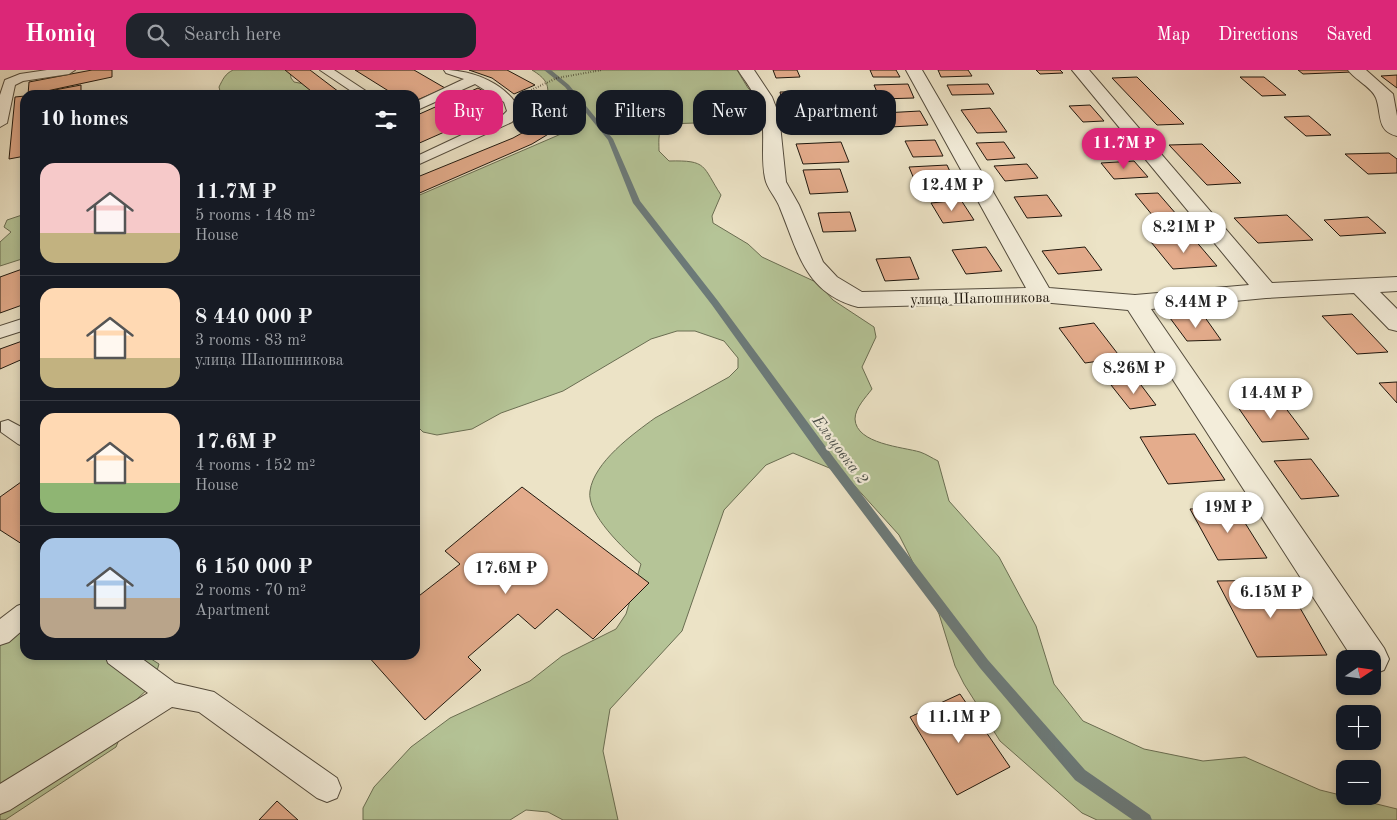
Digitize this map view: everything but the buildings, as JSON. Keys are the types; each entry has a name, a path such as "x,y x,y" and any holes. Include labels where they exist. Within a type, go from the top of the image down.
{"street":[{"name":"улица Шапошникова","path":"746,70 768,105 774,147 774,179 790,206 805,250 817,272 835,289 858,300 1042,295 1135,303 1266,291 1397,284"},
{"path":"914,70 1042,295"},
{"path":"1080,70 1266,291"},
{"path":"1356,70 1384,94 1390,125 1397,131"},
{"path":"1360,286 1397,323"},
{"path":"1135,303 1366,650"}],"lane":[{"path":"0,123 9,83 20,78 69,70"},
{"path":"326,70 358,90"},
{"path":"420,160 507,119 514,110 509,100 475,79 450,70"},
{"path":"420,105 475,79"},
{"path":"0,332 20,326"},
{"path":"8,427 20,435"},
{"path":"0,634 20,618"},
{"path":"124,660 170,694 205,701 327,788"},
{"path":"0,800 170,694"}],"path":[{"path":"509,100 557,78 602,70"}],"green space":[{"path":"233,70 290,70 291,78 294,82 326,88 328,90 220,90 219,87 226,75"},
{"path":"532,70 737,70 750,90 693,90 693,123 683,123 683,90 596,90 596,135 660,135 659,151 669,161 698,164 706,171 721,195 712,216 713,223 748,244 762,257 818,283 833,300 874,327 876,337 862,367 872,389 861,403 855,415 857,427 863,434 881,443 920,452 938,461 949,501 999,557 1036,626 1054,684 1083,721 1144,749 1203,761 1245,757 1320,790 1336,794 1336,805 1381,805 1397,809 1397,820 1097,820 1082,813 1000,741 964,684 955,666 939,614 899,535 844,474 793,453 766,465 724,510 682,631 610,709 603,751 618,820 563,820 548,812 526,810 510,820 363,820 363,808 374,787 411,747 450,718 530,681 562,656 616,629 626,614 641,564 600,521 590,500 593,480 607,459 636,432 655,418 729,377 738,368 738,358 724,341 695,331 677,331 651,339 563,391 501,413 472,429 437,435 423,432 420,429 420,195 559,135 586,135 586,90 548,90 544,80"},
{"path":"20,216 20,260 0,266 0,242 11,232 4,227 7,220"},
{"path":"20,628 20,660 153,660 159,664 153,684 135,701 116,747 5,820 0,820 0,630"}],"waterway":[{"name":"Ельцовка 2","path":"547,70 567,86 611,140 636,201 715,303 830,461 984,664 1080,775 1145,820"}]}
